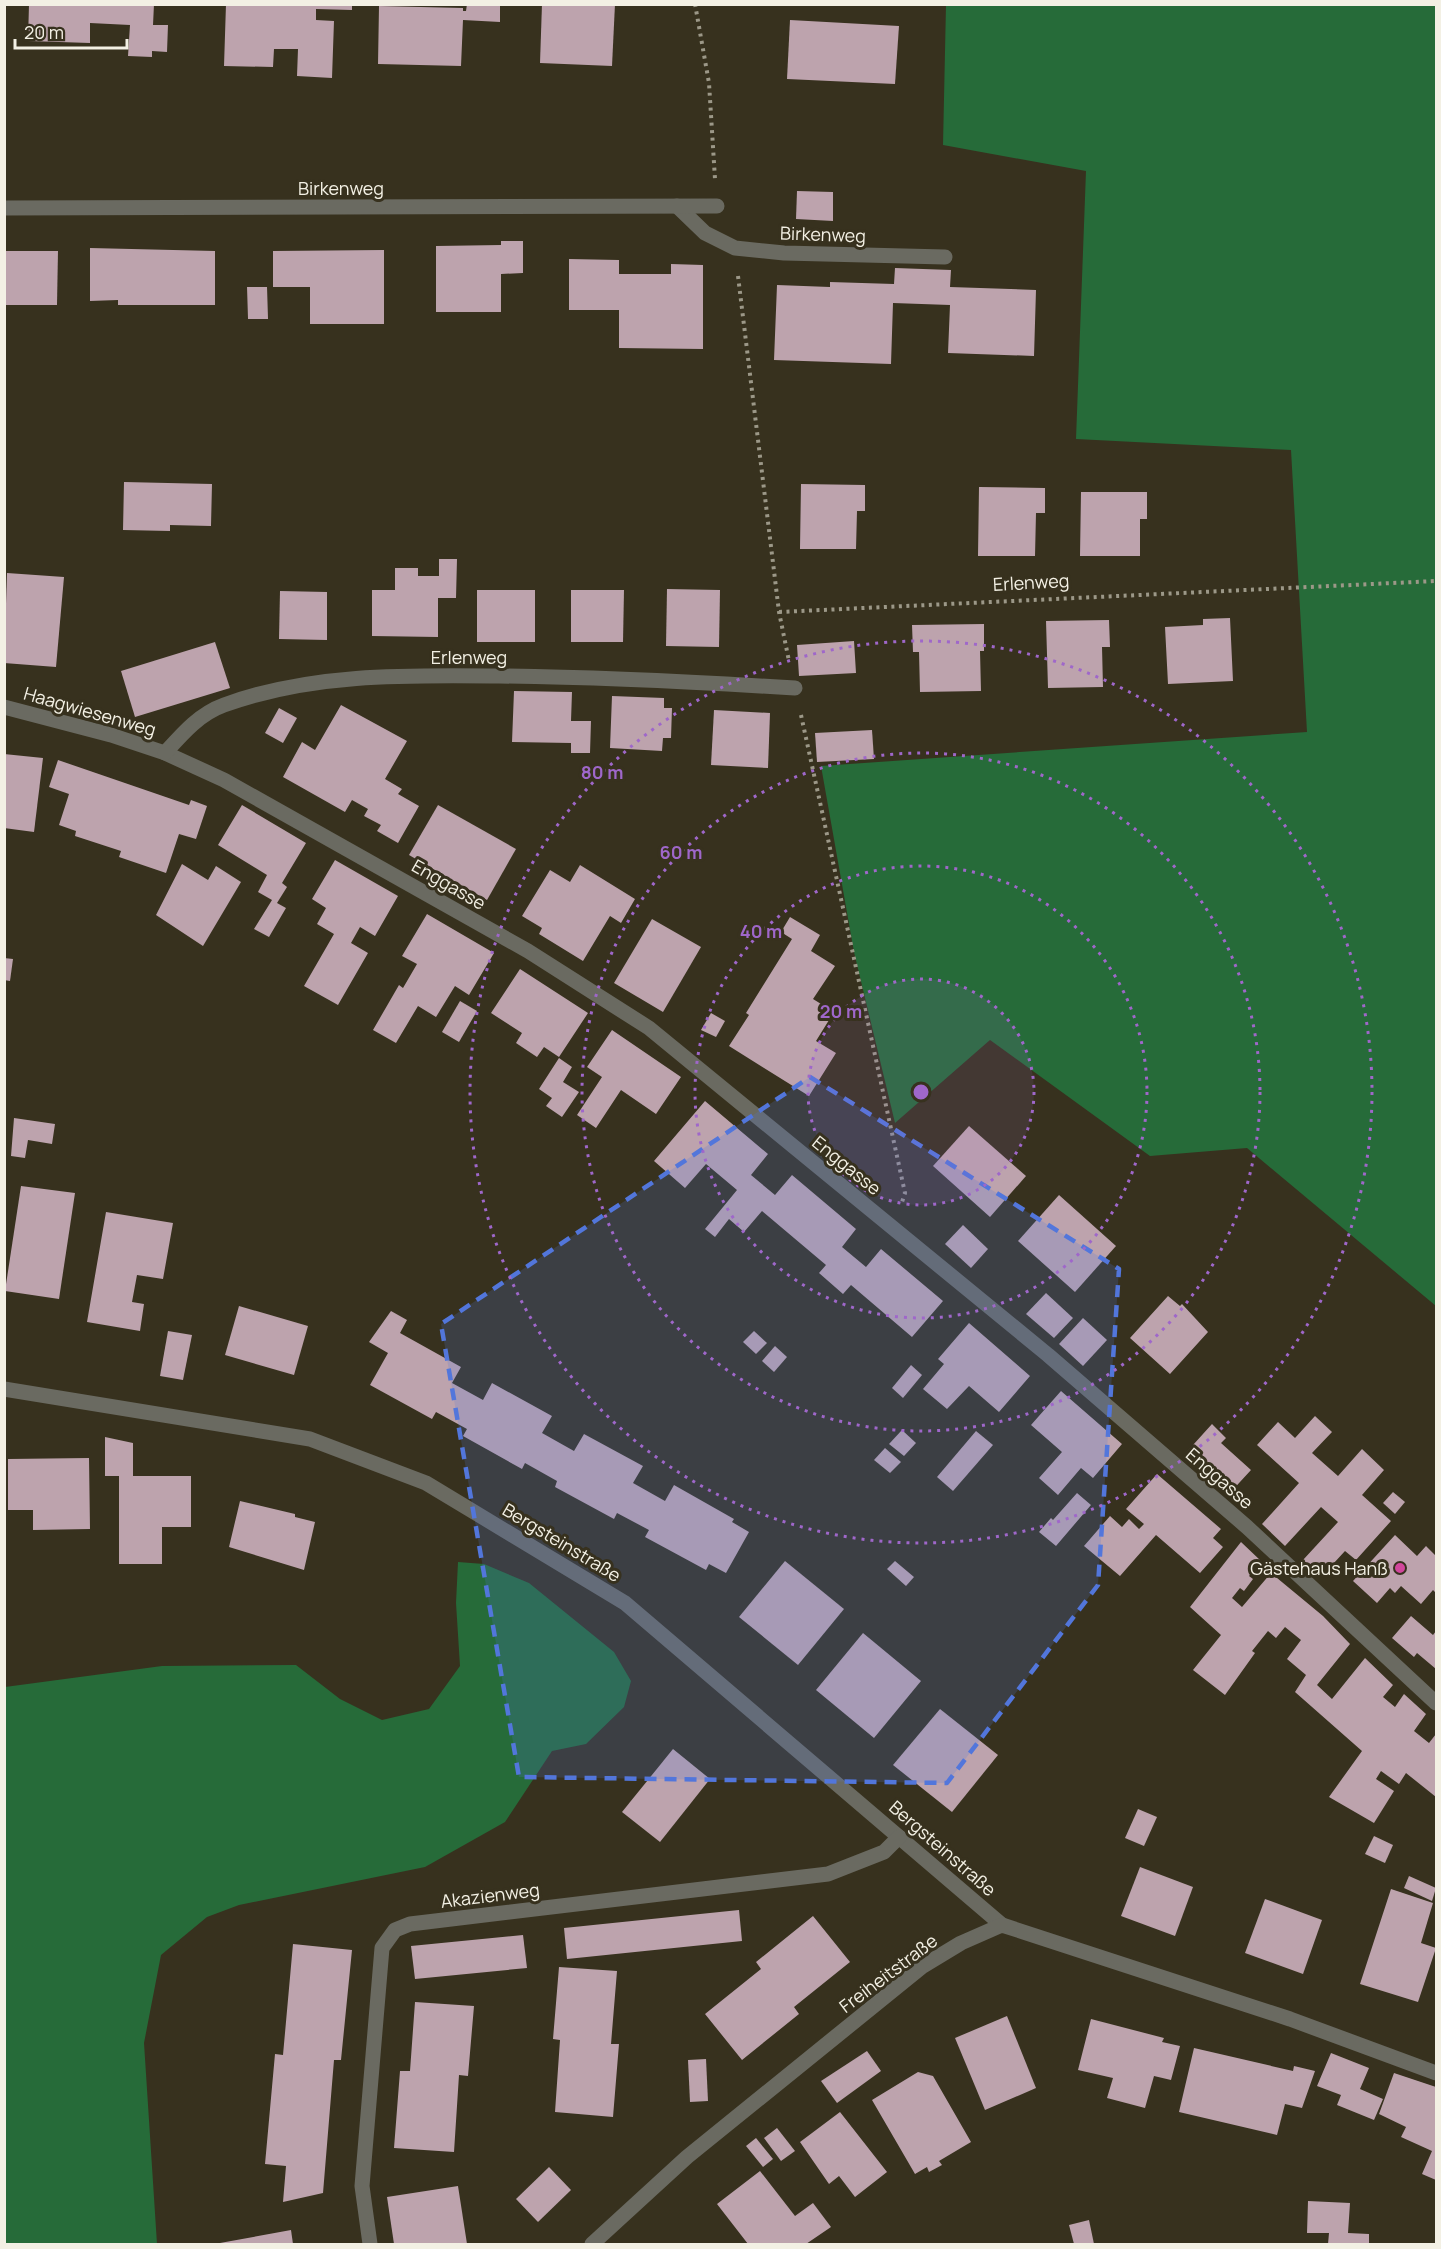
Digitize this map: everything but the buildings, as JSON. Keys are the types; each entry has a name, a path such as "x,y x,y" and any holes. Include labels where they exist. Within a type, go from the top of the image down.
{"street":[{"name":"Birkenweg","path":"677,206 705,232 735,248 784,253 945,257"},
{"name":"Birkenweg","path":"4,208 717,206"},
{"name":"Erlenweg","path":"165,753 189,726 222,706 264,693 327,681 472,676 632,678 795,688"},
{"name":"Haagwiesenweg","path":"4,707 47,716 165,753"},
{"name":"Enggasse","path":"165,753 224,780 396,876 557,968 648,1028 1048,1355 1247,1527 1437,1703"},
{"name":"Bergsteinstraße","path":"4,1389 310,1439 426,1483 625,1603 1002,1925"},
{"name":"Akazienweg","path":"370,2244 362,2186 382,1948 395,1930 410,1924 828,1874 884,1852 900,1837"},
{"path":"1002,1925 1290,2019 1437,2073"},
{"name":"Freiheitstraße","path":"592,2244 687,2157 923,1966 961,1943 1002,1925"}],"path":[{"path":"695,4 709,83 717,206"},
{"path":"735,248 779,612 905,1193"},
{"name":"Erlenweg","path":"779,612 1437,581"}],"highlighted area":[{"path":"810,1077 1119,1269 1098,1585 947,1783 519,1777 441,1324"}],"green space":[{"path":"946,5 1436,5 1436,1306 1247,1148 1150,1156 990,1040 895,1123 854,952 821,766 1307,732 1291,450 1076,439 1086,171 943,145"},
{"path":"458,1562 484,1564 529,1583 614,1652 631,1681 624,1707 586,1744 552,1751 505,1822 425,1867 239,1905 207,1917 161,1955 144,2043 157,2244 5,2244 5,1687 162,1666 296,1665 340,1699 382,1720 429,1709 460,1666 456,1603"}],"place":[{"name":"Gästehaus Hanß","path":"1400,1568"}]}
